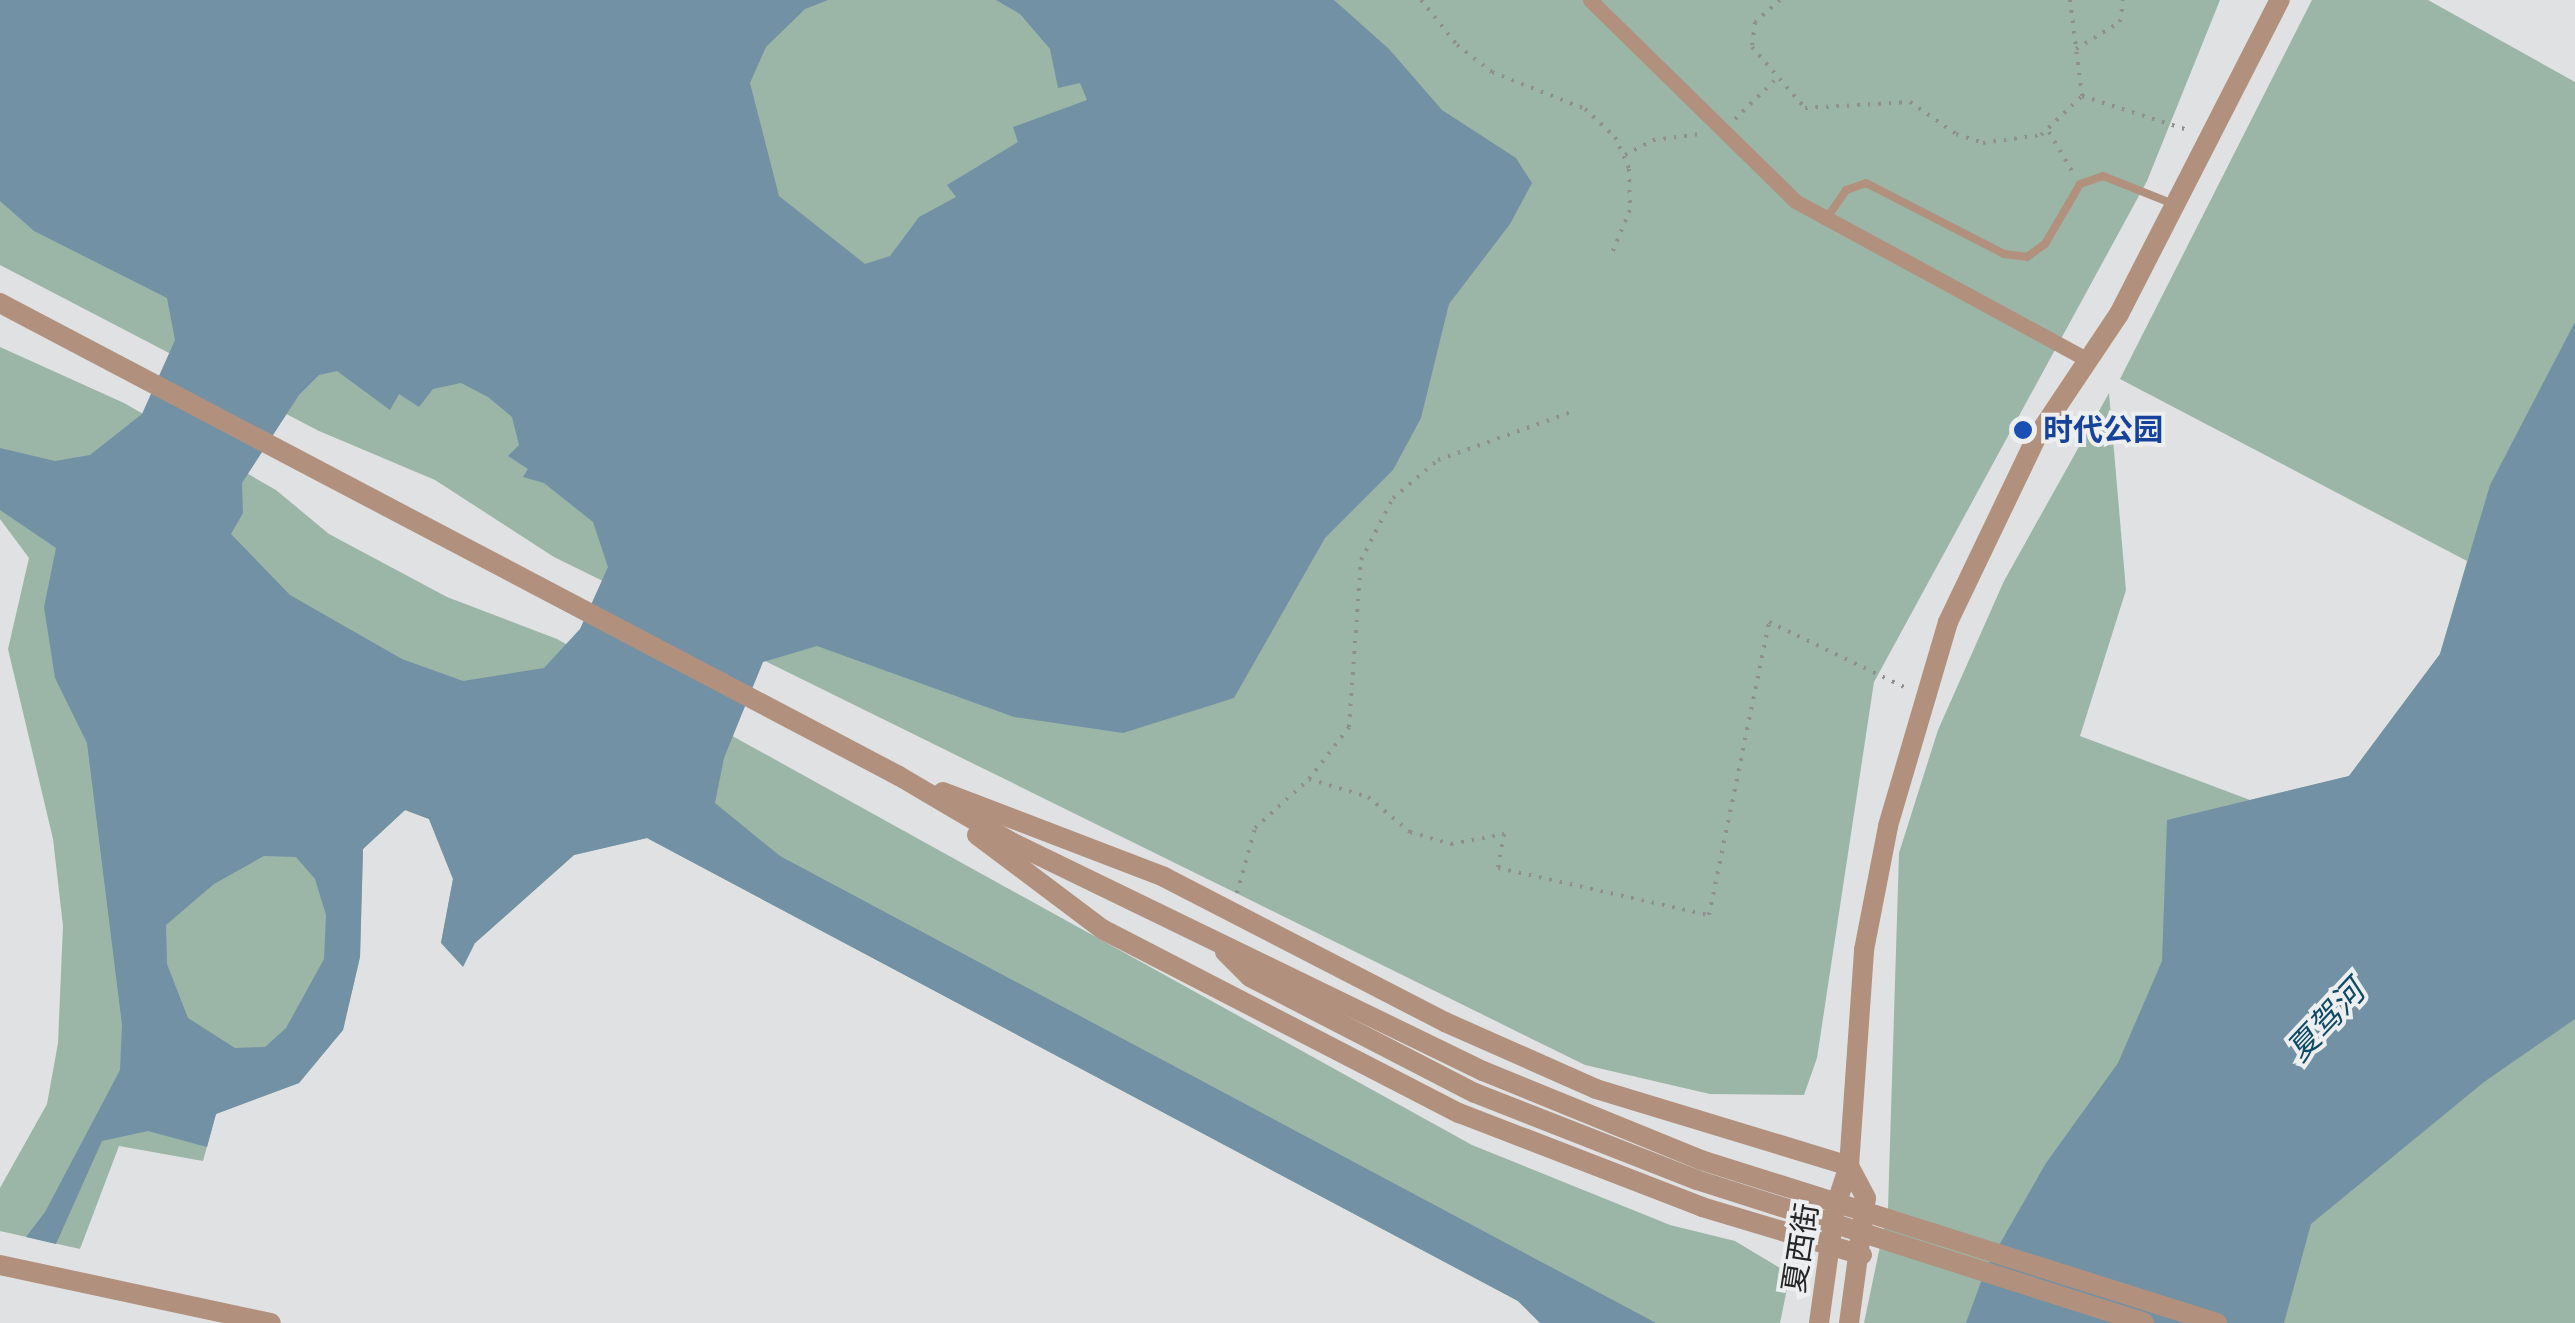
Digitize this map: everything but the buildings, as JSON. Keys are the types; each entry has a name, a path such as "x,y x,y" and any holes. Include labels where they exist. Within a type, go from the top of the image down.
{"street":[{"path":"1590,0 1795,201 2088,360"},
{"path":"899,776 1106,852 1445,1022 1596,1090 1849,1166 1864,950 1888,826 1948,622 2036,438 2088,360 2175,205 2280,0"},
{"path":"0,302 1224,950 1261,958 1482,1072 1700,1160 2217,1323"},
{"path":"899,776 1102,928 1460,1113 1702,1207 1862,1255"},
{"path":"1224,950 1250,977 1476,1093 1697,1180 2144,1323"},
{"name":"夏西街","path":"1819,1323 1849,1166"},
{"name":"夏西街","path":"1849,1166 1866,1198 1862,1255 1849,1323"},
{"path":"0,1264 271,1323"}],"lane":[{"path":"1826,220 1846,190 1866,183 2004,254 2028,257 2045,244 2080,184 2103,176 2175,205"}],"path":[{"path":"1421,0 1457,45 1492,72 1585,109 1615,138 1623,156 1630,210 1612,253"},
{"path":"1780,0 1750,34 1752,46 1805,108 1892,98 1983,143 2013,143 2048,130 2082,96"},
{"path":"2070,0 2082,96"},
{"path":"2076,49 2120,22 2123,0"},
{"path":"1623,156 1653,140 1722,131 1778,76"},
{"path":"2082,96 2210,137"},
{"path":"2048,130 2080,184"},
{"path":"1232,912 1255,828 1310,779 1349,727 1361,560 1392,498 1438,460 1572,412"},
{"path":"1310,779 1368,797 1410,832 1438,840 1504,834 1498,868 1709,915 1769,622 1926,698"}],"green space":[{"path":"0,0 2220,0 2147,181 1874,682 1817,1058 1804,1095 1710,1094 1585,1065 554,557 435,480 319,431 0,265"},
{"path":"2312,0 2428,0 2575,82 2575,1323 1864,1323 1888,1208 1899,853 1938,730 2004,581 2109,393 2126,590 2080,736 2250,800 2349,776 2440,654 2467,561 2120,379"},
{"path":"0,347 124,403 276,490 329,534 447,597 557,639 1472,1145 1670,1225 1735,1241 1790,1274 1780,1323 1540,1323 1518,1301 647,838 574,855 475,943 441,943 453,879 429,819 405,810 363,849 360,957 343,1030 299,1083 216,1114 203,1161 119,1146 80,1249 0,1231 0,1188 47,1104 58,1043 63,926 53,839 8,649 29,558 0,519"}],"water":[{"path":"0,0 828,0 805,9 766,47 750,83 779,196 865,264 890,256 919,217 956,197 947,185 1018,142 1013,127 1087,100 1080,83 1058,88 1050,49 1020,14 996,0 1334,0 1389,49 1442,110 1516,158 1532,183 1510,224 1449,304 1421,418 1393,470 1325,538 1234,698 1123,733 1014,717 817,646 763,662 724,758 715,803 780,856 1656,1323 1540,1323 1518,1301 647,838 574,855 475,943 463,967 441,943 453,879 429,819 405,810 363,849 360,957 343,1030 299,1083 216,1114 207,1147 148,1131 102,1141 56,1244 26,1237 45,1212 120,1070 122,1025 87,743 55,678 44,607 56,548 0,510 0,448 55,461 90,455 142,414 175,340 167,298 34,231 0,201","holes":["337,371 390,410 399,394 419,407 433,389 461,383 488,397 512,417 519,445 508,456 528,469 523,477 544,483 593,522 608,567 580,629 544,668 463,681 402,659 290,595 231,534 243,513 242,483 299,395 319,375","264,856 296,857 315,879 326,915 324,959 286,1028 265,1047 235,1048 188,1018 167,964 166,925 214,884"]},
{"name":"夏驾河","path":"2575,322 2575,1019 2484,1082 2311,1224 2284,1323 1966,1323 1986,1268 2046,1163 2118,1063 2162,961 2167,820 2349,776 2440,654 2490,485"}],"place":[{"name":"时代公园","path":"2023,430"}]}
